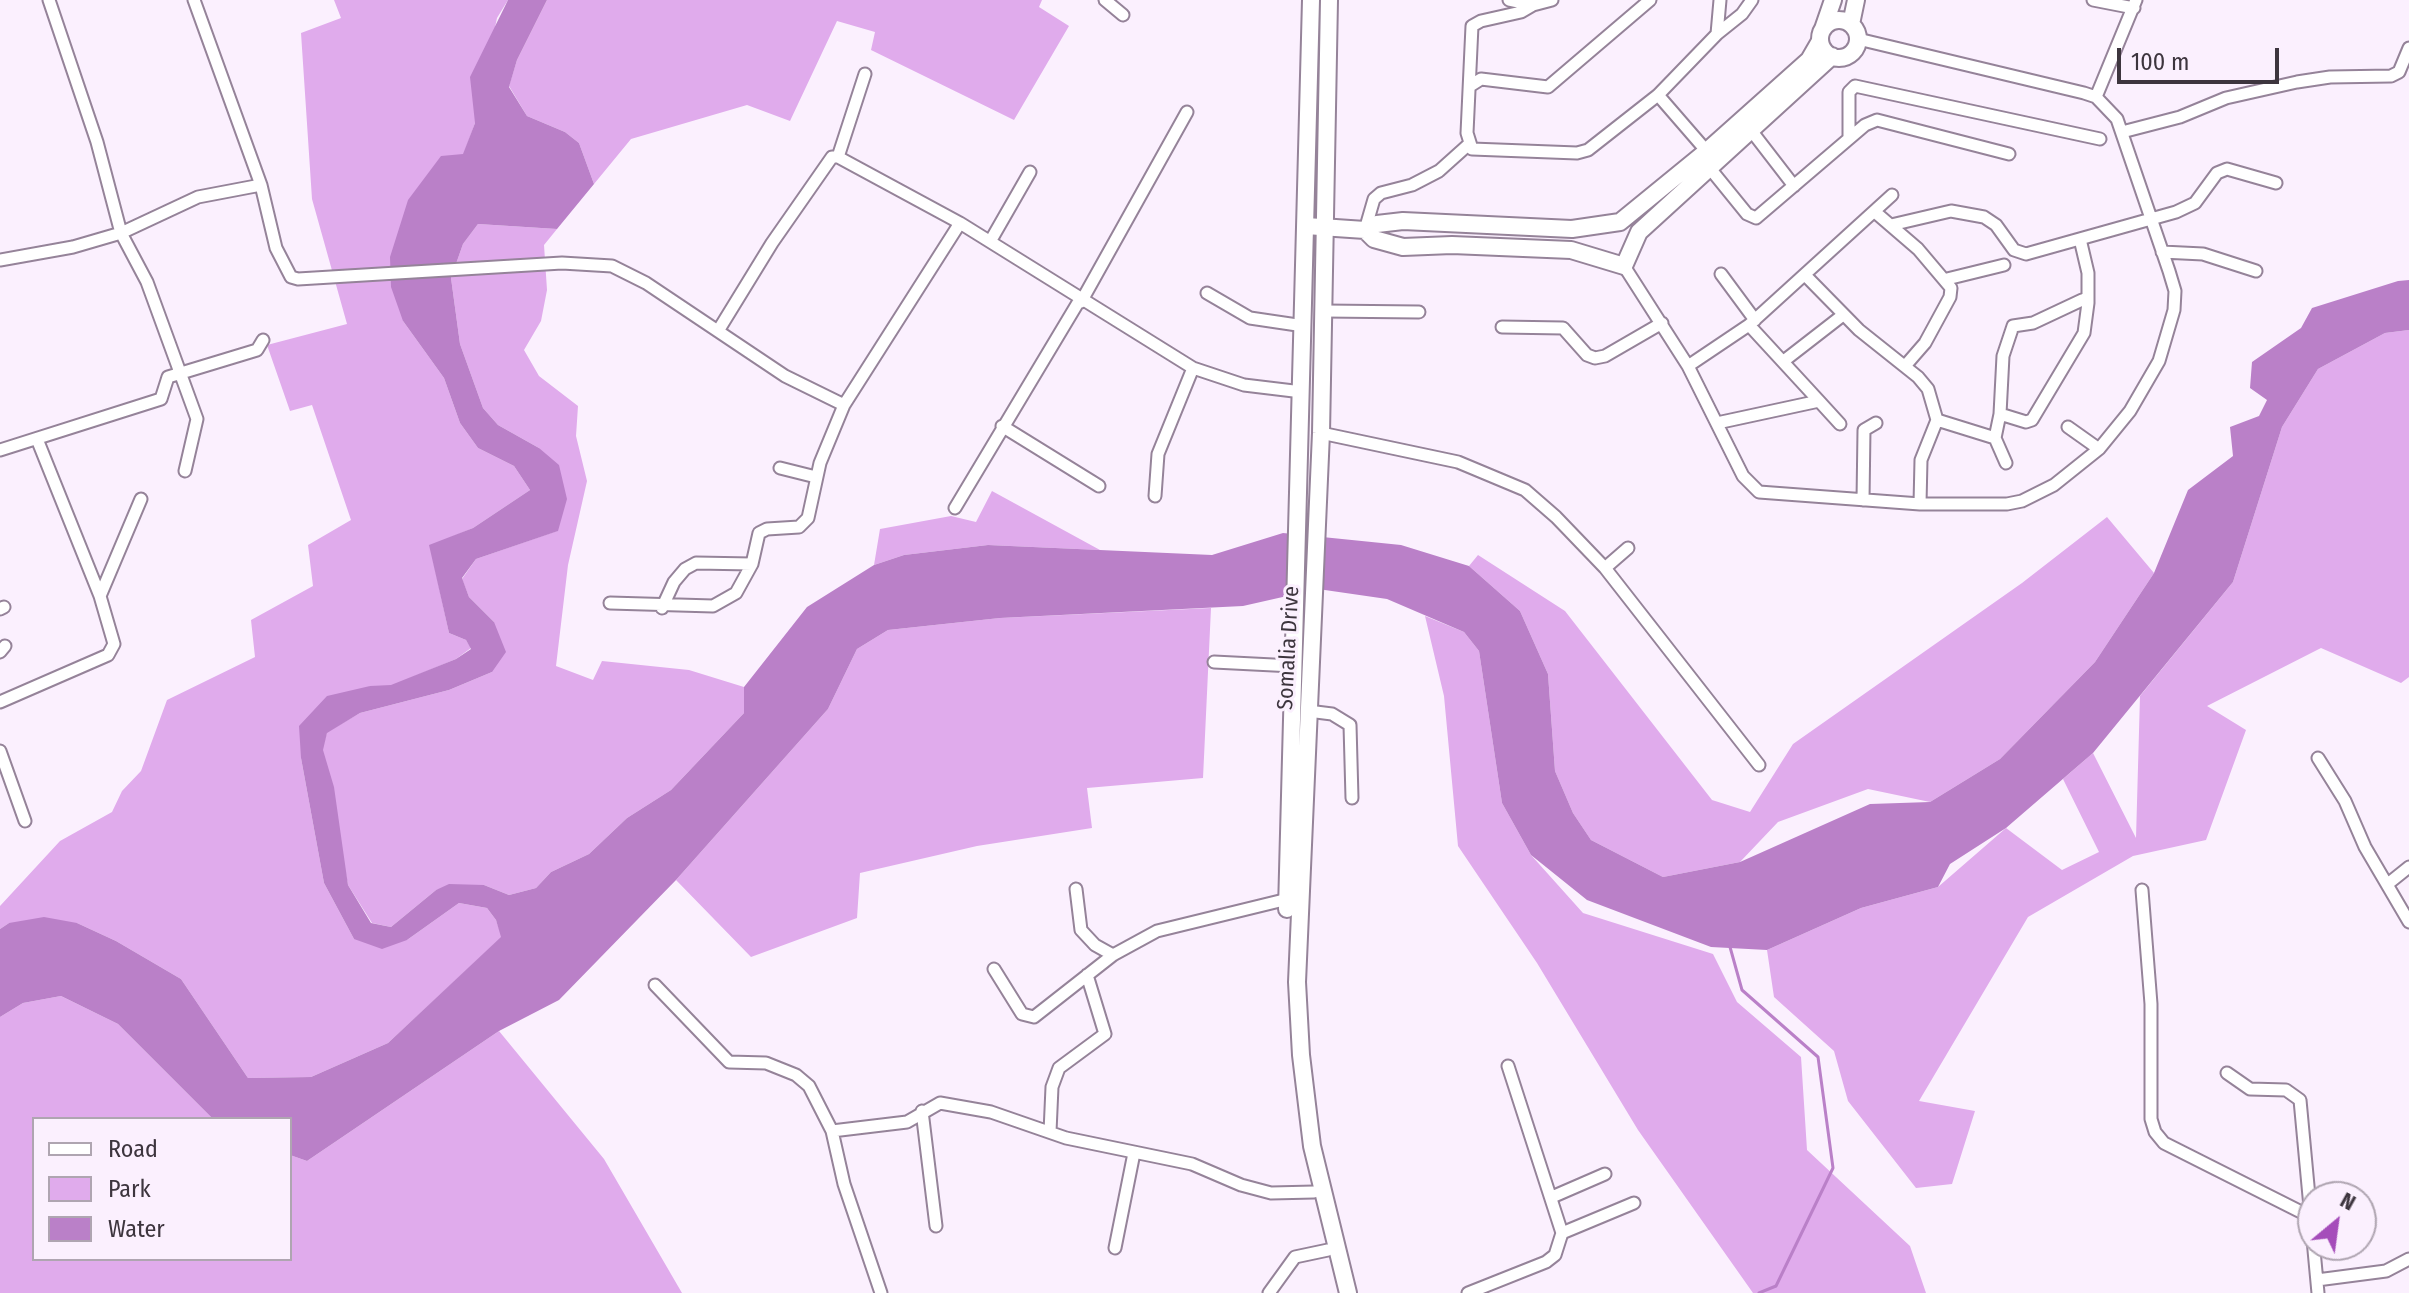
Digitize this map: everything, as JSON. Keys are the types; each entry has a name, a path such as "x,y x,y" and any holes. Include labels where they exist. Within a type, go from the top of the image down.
{"main road":[{"name":"Somalia Drive","path":"1311,0 1286,975 1291,1049 1305,1156 1340,1293"},
{"name":"Somalia Drive","path":"1329,0 1321,433 1297,968 1301,1055 1319,1183 1348,1293"},
{"path":"1365,230 1374,239 1403,247 1452,245 1571,250 1624,266 1639,232 1809,60 1833,0"},
{"path":"1306,226 1365,230 1390,222 1572,229 1620,222 1750,129 1832,56 1850,54 1855,31 1856,0"},
{"path":"1821,36 1838,20 1855,31"},
{"path":"1821,36 1832,56"},
{"path":"1620,222 1639,232"},
{"path":"1452,223 1452,245"},
{"path":"1571,250 1572,229"}],"street":[{"path":"49,0 97,142 121,233 147,282 197,419 185,471"},
{"path":"194,0 261,185 276,248 291,277 562,263 603,265 627,271 785,376 844,405"},
{"path":"1105,0 1123,15"},
{"path":"1509,0 1533,5"},
{"path":"1365,230 1374,199 1381,193 1412,185 1439,171 1468,145 1472,26 1552,0"},
{"path":"1470,86 1481,79 1548,87 1650,0"},
{"path":"1717,34 1720,0"},
{"path":"1468,145 1472,149 1577,153 1588,150 1658,95 1717,34 1742,14 1752,0"},
{"path":"2093,0 2135,4 2096,97"},
{"path":"1624,266 1688,366 1743,476 1759,492 1920,504 1976,505 2022,501 2063,479 2099,449 2130,411 2163,352 2175,291 2122,132 2110,110 2096,97 1855,31"},
{"path":"2122,132 2180,117 2226,98 2297,82 2330,77 2391,76 2399,72 2409,48"},
{"path":"838,157 865,74"},
{"path":"1849,138 1849,92 1855,86 2100,139"},
{"path":"1658,95 1710,159 1747,214 1756,218 1865,125 1877,120 2009,154"},
{"path":"955,508 1080,301 1187,112"},
{"path":"1750,129 1794,186"},
{"path":"718,331 828,160 838,157 991,240 1080,301 1193,368 1244,385 1302,392"},
{"path":"1891,225 1951,211 1984,217 1996,225 2014,250 2026,254 2195,203 2217,173 2227,169 2276,183"},
{"path":"991,240 1030,172"},
{"path":"0,260 73,247 121,233 198,197 261,185"},
{"path":"1688,366 1752,322 1892,195"},
{"path":"1875,212 1947,279 1950,297 1925,343 1905,366"},
{"path":"610,603 662,608 713,606 726,601 743,585 752,564 759,533 767,529 799,527 808,518 817,490 816,477 844,405 960,223"},
{"path":"2000,414 2026,422 2032,420 2084,333 2088,273 2080,239"},
{"path":"2162,252 2203,254 2256,271"},
{"path":"1947,279 2004,265"},
{"path":"1721,274 1752,322 1840,424"},
{"path":"1805,275 1843,315 1928,389 1937,420 1921,460 1920,504"},
{"path":"1207,293 1250,318 1304,326"},
{"path":"2006,463 1995,438 2000,414 2003,356 2013,326 2033,323 2082,300 2088,303"},
{"path":"1324,311 1419,312"},
{"path":"1785,360 1843,315"},
{"path":"1502,327 1563,328 1587,355 1595,358 1605,356 1662,323"},
{"path":"0,450 161,399 168,377 257,350 263,340"},
{"path":"1155,496 1158,454 1193,368"},
{"path":"1717,423 1819,401"},
{"path":"1937,420 1995,438"},
{"path":"1863,500 1864,430 1876,423"},
{"path":"1002,426 1099,486"},
{"path":"2068,427 2099,449"},
{"path":"1321,433 1401,447 1495,476 1525,490 1605,568 1759,765"},
{"path":"0,702 108,655 114,644 100,596 37,439"},
{"path":"780,468 816,477"},
{"path":"100,596 141,499"},
{"path":"1605,568 1628,548"},
{"path":"662,608 674,582 685,569 696,563 752,564"},
{"path":"1214,662 1293,666"},
{"path":"1308,711 1332,714 1350,725 1352,798"},
{"path":"0,751 25,821"},
{"path":"2318,758 2345,801 2365,847 2389,883 2409,922"},
{"path":"2389,883 2409,867"},
{"path":"1076,889 1081,930 1095,945 1113,955"},
{"path":"2142,890 2152,1018 2151,1119 2155,1132 2164,1143 2297,1210"},
{"path":"994,969 1022,1014 1028,1017 1041,1012 1113,955 1174,925 1288,899"},
{"path":"1050,1132 1052,1087 1059,1068 1105,1034 1087,975"},
{"path":"655,985 729,1062 766,1063 803,1080 817,1098 832,1131 844,1184 881,1293"},
{"path":"1468,1293 1546,1262 1555,1255 1562,1233 1508,1066"},
{"path":"2227,1073 2250,1089 2286,1090 2298,1096 2306,1181"},
{"path":"832,1131 907,1122 940,1103 973,1107 1050,1132 1192,1164 1241,1185 1271,1193 1314,1192"},
{"path":"922,1111 936,1226"},
{"path":"1115,1248 1134,1153"},
{"path":"1552,1197 1605,1174"},
{"path":"1562,1233 1634,1203"},
{"path":"1269,1293 1295,1257 1328,1250"},
{"path":"2314,1261 2317,1287 2386,1271 2409,1259"}],"green space":[{"path":"334,0 508,0 497,18 475,123 403,321 444,378 460,423 478,448 514,466 530,490 473,528 430,546 449,633 466,640 471,648 456,659 391,686 370,686 301,758 324,883 354,939 407,940 459,903 487,908 496,920 502,937 388,1043 311,1077 248,1078 181,979 116,941 77,923 9,923 0,929 0,906 60,841 112,812 122,791 141,771 167,700 255,657 251,620 313,586 308,545 351,520 312,405 290,411 267,345 347,324 312,199 301,33 341,18"},
{"path":"547,0 1042,0 1039,7 1069,26 1014,120 871,50 875,32 837,21 790,121 747,105 631,139 594,184 579,143 565,132 527,116 509,86 517,60"},
{"path":"478,224 557,229 544,245 547,290 541,321 524,350 539,376 578,406 576,436 587,481 568,565 556,666 593,680 602,661 689,670 744,687 744,713 671,790 627,818 589,854 551,872 536,888 509,895 484,885 436,890 391,927 372,923 348,885 322,750 327,732 360,713 449,690 492,672 494,622 469,597 462,579 476,559 557,531 539,448 498,425 483,408 460,344 451,278 463,244"},
{"path":"2409,330 2409,677 2401,683 2321,648 2207,706 2246,730 2206,840 2133,856 2028,917 1919,1101 1975,1111 1952,1184 1916,1188 1848,1101 1834,1051 1774,997 1767,950 1861,908 1938,887 2006,828 2062,870 2099,852 2063,779 2093,753 2136,838 2140,696 2233,582 2282,427 2318,369 2385,333"},
{"path":"992,491 1100,550 988,545 904,555 874,565 880,529 951,516 976,522"},
{"path":"2107,517 2154,573 2095,662 2000,759 1930,802 1868,789 1778,822 1740,862 1663,877 1591,840 1573,813 1555,771 1548,674 1520,611 1469,566 1478,555 1565,611 1712,800 1750,812 1793,744 2022,583"},
{"path":"1211,608 1203,778 1087,788 1092,828 977,846 860,873 857,918 751,957 676,880 828,709 857,649 888,630 1000,618"},
{"path":"1425,616 1464,632 1479,651 1502,803 1531,855 1583,913 1713,954 1737,1002 1801,1057 1807,1150 1910,1246 1926,1293 1753,1293 1638,1130 1537,963 1458,846 1444,696"},
{"path":"61,996 118,1024 211,1117 32,1117 32,1261 292,1261 292,1156 307,1161 499,1031 604,1159 682,1293 0,1293 0,1017 23,1003"}],"water":[{"path":"508,0 547,0 517,60 509,87 527,116 565,132 579,143 594,184 557,229 478,224 463,244 451,278 460,344 483,408 498,425 539,448 559,465 567,499 558,531 476,559 462,578 469,597 494,622 506,652 492,672 449,690 360,713 327,733 323,750 334,787 348,885 371,923 391,927 436,890 449,884 484,885 509,895 536,888 551,872 589,854 627,818 671,790 744,713 744,687 807,607 874,565 904,555 988,545 1212,555 1283,533 1401,545 1469,566 1520,611 1548,674 1555,771 1573,813 1591,840 1663,877 1740,862 1870,804 1930,802 2000,759 2095,662 2154,573 2188,490 2233,456 2230,427 2259,416 2267,400 2250,388 2252,362 2301,328 2312,308 2398,281 2409,280 2409,330 2385,333 2318,369 2282,427 2233,582 2093,753 2006,828 1950,864 1938,887 1861,908 1767,950 1711,947 1587,900 1531,855 1502,803 1479,651 1464,632 1387,599 1318,589 1243,606 1000,618 888,630 857,649 828,709 676,880 559,1000 499,1031 307,1161 292,1156 292,1117 211,1117 118,1024 61,996 23,1003 0,1017 0,929 9,923 44,917 77,923 116,941 181,979 248,1078 311,1077 388,1043 501,937 496,920 487,908 459,903 407,940 382,949 354,939 324,883 301,758 299,726 327,696 370,686 391,685 456,659 471,649 466,640 449,633 429,545 473,528 530,490 514,466 478,448 460,423 444,378 403,321 391,287 390,257 408,200 441,156 463,154 475,123 470,77"}],"waterway":[{"path":"1730,947 1742,990 1818,1057 1833,1168 1776,1286 1759,1293"}]}
